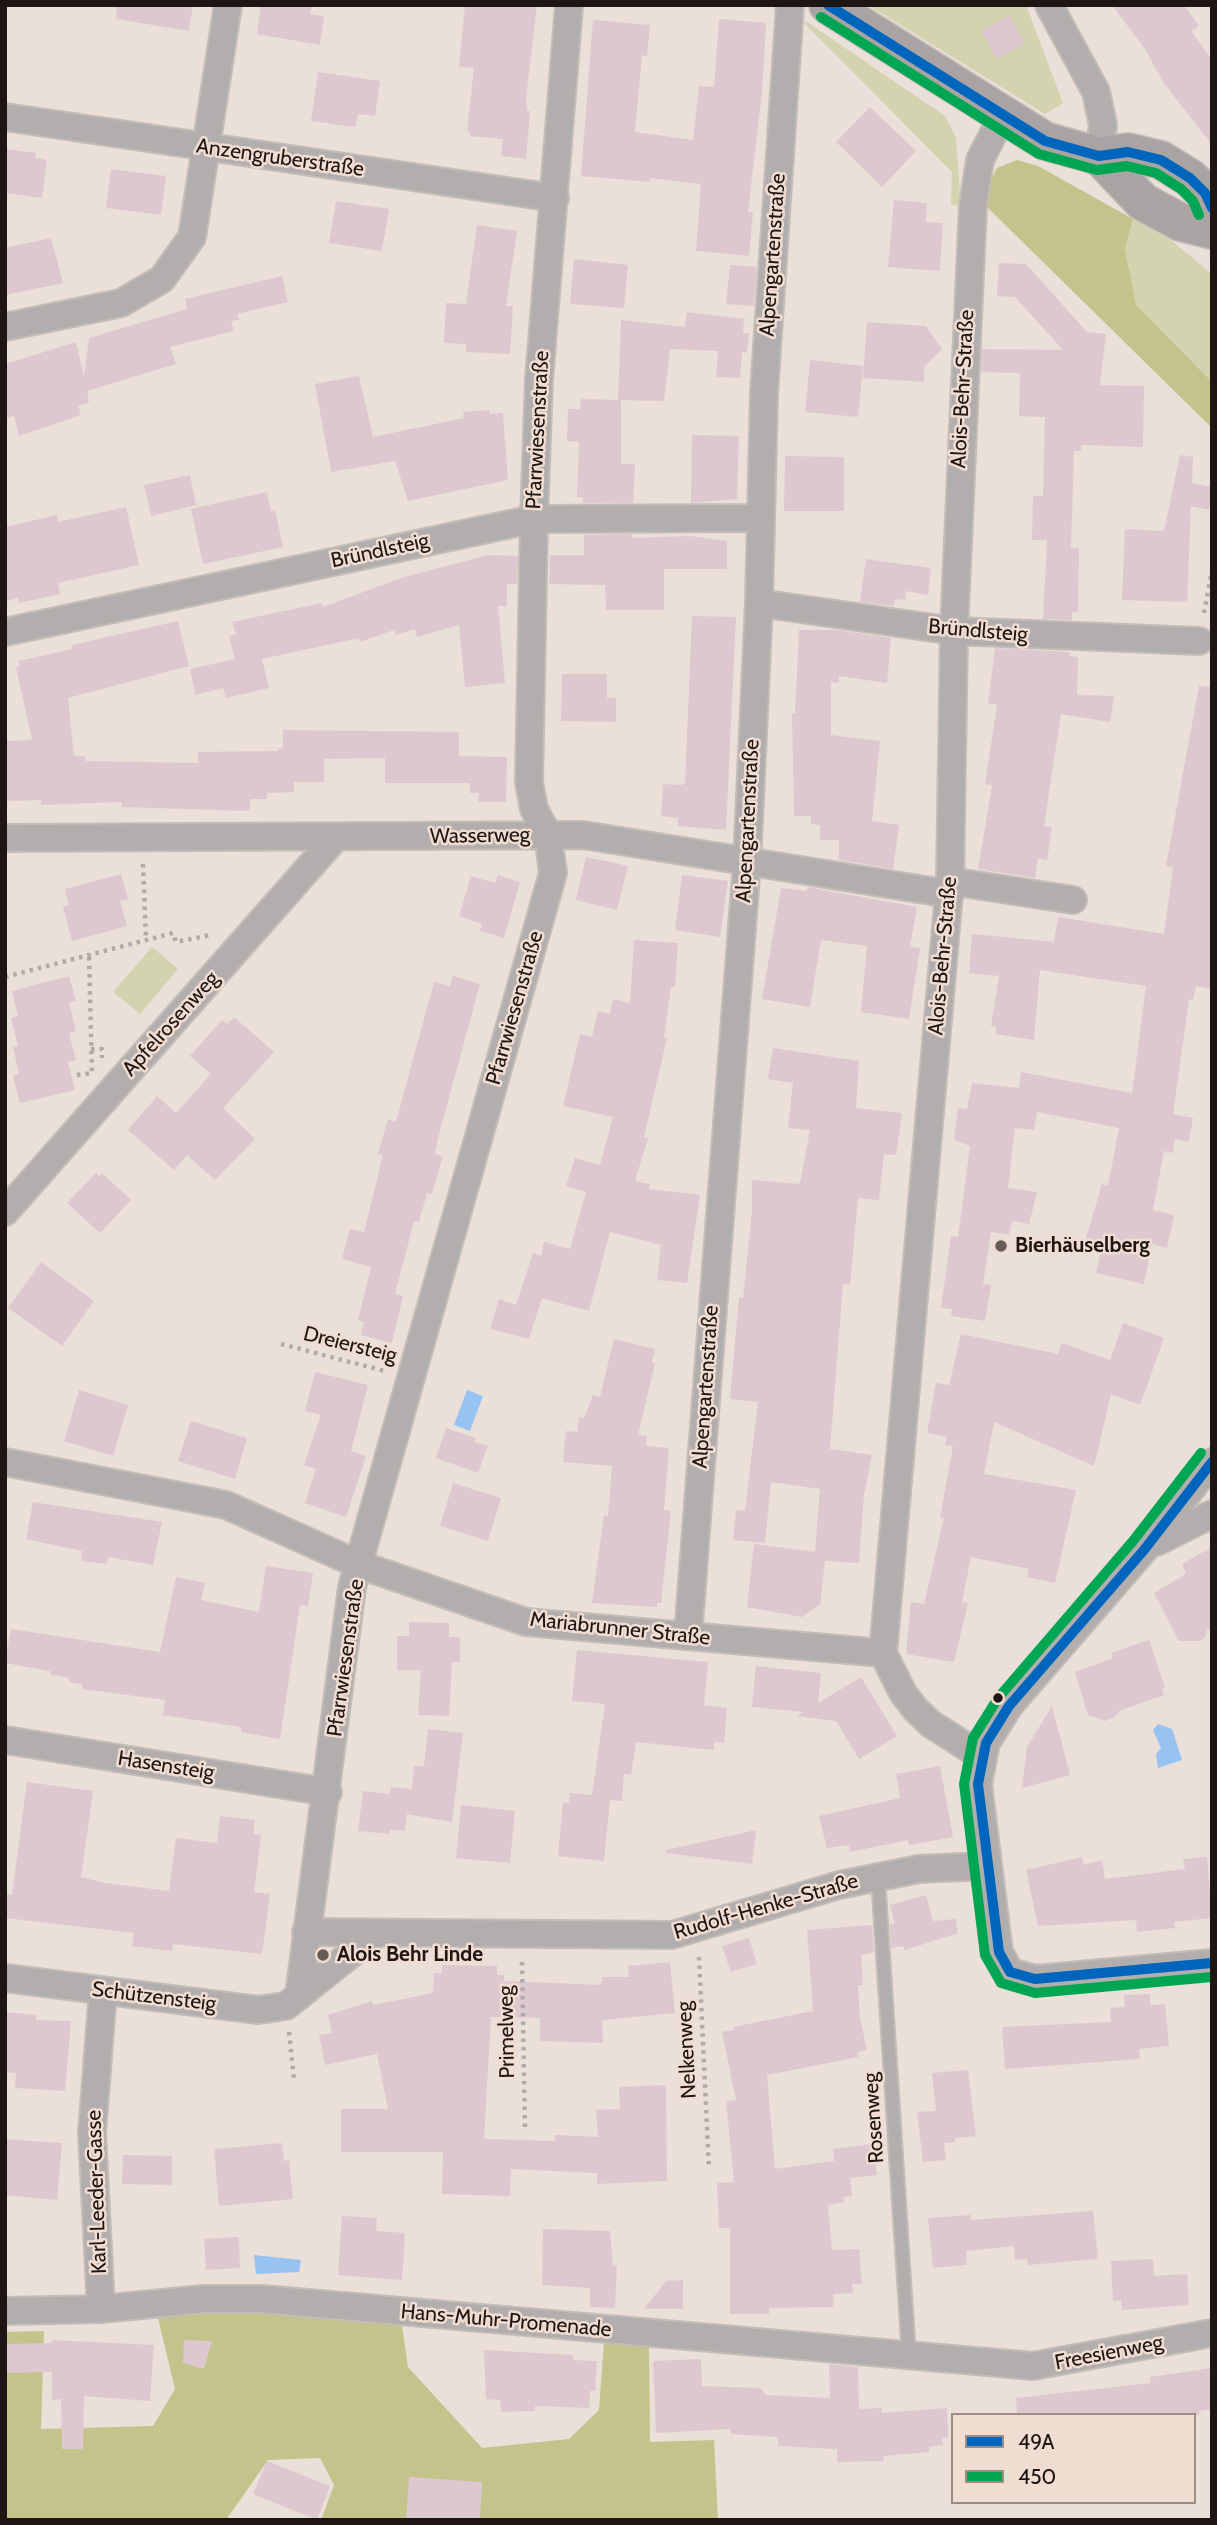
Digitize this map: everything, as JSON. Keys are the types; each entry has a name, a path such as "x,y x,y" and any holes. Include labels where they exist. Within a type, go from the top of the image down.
{"street":[{"path":"5,327 121,303 162,279 191,237 228,5"},
{"name":"Pfarrwiesenstraße","path":"293,2001 328,1792 352,1587 553,873 548,835 534,809 529,782 539,380 569,5"},
{"name":"Alpengartenstraße","path":"688,1636 747,862 759,603 764,393 790,5"},
{"path":"828,5 1002,117 1045,141 1099,156 1128,152 1161,160 1190,178 1205,193 1212,209"},
{"path":"1048,5 1096,92 1103,125 1099,156"},
{"name":"Anzengruberstraße","path":"5,117 555,198"},
{"name":"Alois-Behr-Straße","path":"883,1653 950,888 954,631 973,205 980,160 1002,117"},
{"path":"1099,156 1143,202 1180,222 1212,230"},
{"name":"Bründlsteig","path":"5,632 534,519 761,518"},
{"name":"Bründlsteig","path":"759,603 954,631 1199,641"},
{"name":"Wasserweg","path":"5,838 583,835 747,862 950,888 1073,900"},
{"name":"Apfelrosenweg","path":"5,1212 336,837"},
{"name":"Mariabrunner Straße","path":"5,1462 226,1505 360,1565 526,1622 883,1653"},
{"path":"1212,1462 1144,1550 1026,1684 993,1729 981,1756 978,1784 986,1866 1001,1959 1006,1969 1018,1977 1035,1979 1212,1963"},
{"path":"1144,1550 1212,1514"},
{"path":"883,1653 916,1710 931,1724 981,1756"},
{"name":"Hasensteig","path":"5,1740 328,1792"},
{"name":"Rudolf-Henke-Straße","path":"306,1932 651,1936 698,1930 808,1892 878,1877 919,1869 986,1866"},
{"path":"293,2001 377,1933"},
{"name":"Schützensteig","path":"5,1978 258,2010 293,2001"},
{"name":"Karl-Leeder-Gasse","path":"101,2309 92,2133 103,1991"},
{"name":"Hans-Muhr-Promenade","path":"5,2311 101,2309 204,2299 262,2299 1006,2365"},
{"name":"Freesienweg","path":"1006,2365 1063,2363 1212,2333"}],"lane":[{"name":"Rosenweg","path":"878,1877 909,2357"}],"path":[{"path":"1199,641 1212,570"},
{"path":"142,860 146,940"},
{"path":"5,976 173,933 176,942 219,933"},
{"path":"77,1074 92,1073 89,955"},
{"path":"91,1049 102,1049"},
{"name":"Dreiersteig","path":"281,1345 411,1377"},
{"name":"Nelkenweg","path":"698,1930 709,2169"},
{"name":"Primelweg","path":"521,1934 525,2129"},
{"path":"293,2001 294,2080"}],"green space":[{"path":"868,5 1026,5 1063,103 1045,114"},
{"path":"807,22 945,116 956,138 961,206 951,205 952,172 804,23"},
{"path":"1017,160 1038,166 1133,219 1125,248 1136,305 1212,382 1212,428 985,205 997,168"},
{"path":"1133,219 1172,241 1212,274 1212,382 1136,305 1125,248"},
{"path":"152,947 178,969 140,1014 113,992"},
{"path":"251,2308 402,2326 408,2367 482,2448 569,2439 599,2410 604,2342 649,2346 650,2442 714,2440 718,2520 321,2520 334,2485 320,2458 268,2460 226,2520 5,2520 5,2332 44,2331 41,2429 153,2426 175,2389 158,2318"}],"water":[{"path":"467,1390 483,1396 470,1431 454,1425"},
{"path":"1158,1724 1172,1729 1182,1760 1158,1768 1156,1754 1161,1748 1153,1730"},
{"path":"254,2255 301,2260 299,2272 256,2274"}],"building":[{"path":"117,5 193,5 189,31 116,19"},
{"path":"261,5 312,5 310,14 324,16 320,45 257,34"},
{"path":"465,5 537,5 526,99 527,111 530,111 526,159 501,156 503,139 470,136 470,131 467,131 474,68 459,67"},
{"path":"1112,5 1184,5 1199,26 1191,31 1212,60 1212,145 1163,82 1145,49"},
{"path":"1009,15 1025,43 997,59 981,31"},
{"path":"719,19 766,23 762,92 748,212 753,212 749,256 696,251 701,184 650,178 650,182 581,176 593,20 650,25 647,56 642,55 635,132 693,140 699,86 714,87"},
{"path":"318,72 380,81 375,116 358,114 355,127 311,121"},
{"path":"870,107 916,151 882,187 836,142"},
{"path":"5,149 36,153 35,158 47,160 42,198 5,193"},
{"path":"111,169 166,176 161,215 106,208"},
{"path":"894,200 927,203 926,222 943,223 940,271 888,267"},
{"path":"336,201 389,209 382,251 329,243"},
{"path":"477,225 517,231 506,306 513,306 510,354 466,352 466,344 444,343 446,303 466,304"},
{"path":"51,238 63,283 5,295 5,248"},
{"path":"574,259 628,265 624,308 570,304"},
{"path":"999,263 1026,264 1087,332 1106,334 1100,385 1144,386 1143,447 1081,445 1081,451 1074,451 1071,548 1079,548 1078,612 1072,612 1072,620 1043,619 1047,540 1032,540 1033,496 1043,496 1045,417 1019,416 1020,373 981,372 982,349 1063,350 1015,297 997,296"},
{"path":"730,265 757,267 754,306 726,304"},
{"path":"282,276 288,302 237,314 239,320 231,321 234,331 170,347 176,364 87,391 89,402 78,406 81,415 19,436 14,416 5,418 5,364 76,342 84,377 89,338 187,309 185,299"},
{"path":"687,312 744,319 743,333 749,333 747,352 742,352 740,378 716,377 718,351 670,349 664,401 621,400 621,464 635,464 633,503 583,503 583,497 577,497 579,442 567,441 568,409 580,409 581,399 618,400 621,320 685,327"},
{"path":"867,322 926,326 942,349 924,367 924,382 863,378"},
{"path":"810,360 863,366 858,417 805,412"},
{"path":"359,376 373,437 464,418 463,412 489,410 490,414 503,413 508,480 408,501 395,461 331,472 315,384"},
{"path":"692,435 739,436 737,499 691,503"},
{"path":"1180,455 1193,457 1192,483 1212,487 1209,510 1191,506 1187,602 1122,600 1125,529 1164,531"},
{"path":"785,456 844,457 844,511 784,511"},
{"path":"190,475 196,505 151,516 144,485"},
{"path":"267,492 271,511 275,510 283,547 203,564 191,509"},
{"path":"126,507 139,565 58,583 60,594 19,603 18,598 5,601 5,527 57,515 58,522"},
{"path":"632,534 632,538 690,536 727,541 727,569 664,569 664,610 606,610 605,585 549,584 550,555 584,555 584,535"},
{"path":"488,555 518,556 517,584 507,584 507,606 498,606 505,683 465,687 459,625 417,637 415,629 396,635 394,630 360,642 359,638 262,659 269,688 226,698 223,688 195,695 190,669 235,659 229,636 236,634 232,622 322,603 323,607 401,578"},
{"path":"866,559 931,568 928,595 906,591 905,600 895,599 894,606 860,602"},
{"path":"692,616 736,617 726,830 678,826 678,818 661,816 663,784 685,783"},
{"path":"178,621 189,666 68,698 74,756 85,756 86,761 198,763 198,752 278,751 278,748 283,749 283,730 459,732 459,756 507,757 506,802 478,802 479,793 470,793 470,783 385,783 385,758 324,759 324,782 294,782 294,792 267,793 267,799 250,799 250,811 122,807 122,802 41,805 41,800 5,801 5,741 32,740 16,667 19,667 19,661 73,649 72,645"},
{"path":"799,630 837,630 891,638 887,683 839,676 839,683 831,682 831,735 880,741 872,821 899,825 893,869 839,860 839,840 820,840 820,825 811,824 811,816 794,816 792,713 795,713"},
{"path":"995,648 1070,652 1070,656 1078,657 1077,695 1114,696 1110,722 1061,714 1044,826 1052,827 1047,860 1038,858 1035,878 978,869 992,785 985,784 997,705 988,703"},
{"path":"562,674 607,674 607,698 616,698 616,722 561,721"},
{"path":"1199,686 1212,687 1212,989 1196,986 1193,1000 1189,999 1173,1114 1193,1118 1189,1142 1175,1139 1173,1153 1164,1151 1153,1210 1174,1215 1167,1248 1152,1244 1144,1284 1096,1273 1100,1254 1091,1252 1093,1244 1085,1242 1102,1184 1108,1186 1119,1128 1037,1112 1034,1130 1015,1128 1008,1188 1037,1192 1029,1224 1012,1221 1009,1235 991,1232 983,1284 991,1285 985,1321 951,1316 952,1309 941,1308 951,1236 958,1237 970,1146 954,1140 958,1108 967,1109 972,1083 1019,1088 1021,1072 1132,1093 1146,986 1040,970 1034,1040 995,1034 997,1027 991,1026 999,976 969,973 972,934 1054,942 1058,917 1164,934 1173,867 1166,866"},
{"path":"586,857 628,866 617,910 576,900"},
{"path":"121,874 128,899 120,901 127,926 72,941 63,907 69,905 65,889"},
{"path":"498,875 520,882 504,938 480,931 482,924 459,916 471,876 495,883"},
{"path":"682,875 728,881 720,937 675,930"},
{"path":"807,887 917,907 910,947 920,948 909,1019 861,1012 867,946 821,940 810,1007 762,999 781,888 807,891"},
{"path":"634,940 678,943 675,987 671,987 664,1038 667,1038 644,1137 648,1138 635,1181 650,1184 649,1189 700,1195 687,1283 657,1280 661,1245 610,1232 589,1311 542,1298 529,1339 490,1329 499,1299 516,1305 533,1253 541,1256 544,1242 570,1249 586,1192 566,1186 575,1158 600,1165 613,1117 563,1106 580,1034 592,1037 598,1011 610,1014 613,999 630,1003"},
{"path":"69,976 76,1001 69,1003 76,1031 69,1033 76,1060 68,1062 75,1090 20,1103 13,1076 19,1074 13,1047 18,1046 11,1018 18,1016 12,991"},
{"path":"453,976 480,984 438,1138 435,1154 443,1156 432,1194 427,1193 419,1222 414,1221 395,1294 403,1296 392,1343 361,1335 364,1322 358,1320 371,1267 342,1259 350,1229 364,1232 383,1155 378,1154 388,1119 396,1122 434,982 450,986"},
{"path":"234,1017 274,1052 223,1108 255,1139 215,1180 187,1155 174,1170 128,1130 157,1096 176,1113 211,1074 190,1056 222,1020 227,1024"},
{"path":"773,1048 859,1061 856,1108 902,1113 896,1155 884,1154 879,1200 858,1198 850,1285 843,1284 830,1449 872,1455 864,1495 859,1563 825,1561 820,1604 802,1617 747,1607 754,1544 815,1552 820,1489 771,1482 765,1543 733,1540 736,1510 745,1511 758,1402 730,1399 739,1297 743,1298 752,1212 752,1180 800,1184 810,1130 788,1128 793,1083 768,1079"},
{"path":"96,1173 99,1176 102,1173 131,1200 100,1233 67,1203"},
{"path":"41,1262 94,1301 62,1346 8,1308"},
{"path":"1123,1323 1164,1338 1140,1405 1111,1394 1094,1466 994,1422 984,1474 1076,1490 1055,1583 1027,1577 1029,1569 971,1557 962,1602 968,1603 954,1662 906,1654 911,1602 924,1604 944,1518 940,1518 953,1446 945,1445 947,1437 927,1433 936,1383 949,1385 961,1334 1058,1354 1062,1343 1110,1360"},
{"path":"614,1339 655,1349 652,1362 655,1363 638,1435 647,1436 646,1446 669,1448 664,1510 671,1511 661,1603 657,1603 657,1607 592,1603 604,1515 608,1516 612,1466 563,1462 566,1431 577,1432 579,1417 584,1418 593,1395 600,1397"},
{"path":"315,1372 368,1385 351,1451 366,1456 346,1517 305,1503 316,1469 304,1465 321,1415 305,1411"},
{"path":"79,1390 128,1405 113,1456 64,1441"},
{"path":"191,1421 247,1438 235,1479 178,1461"},
{"path":"446,1428 476,1438 474,1442 488,1446 478,1473 436,1458"},
{"path":"453,1483 501,1498 488,1541 440,1526"},
{"path":"33,1502 162,1522 153,1565 108,1557 107,1564 81,1561 82,1551 26,1539"},
{"path":"1212,1547 1212,1634 1208,1628 1205,1637 1200,1641 1179,1641 1154,1593 1186,1574 1182,1564"},
{"path":"266,1566 313,1573 308,1606 300,1605 280,1739 241,1732 241,1727 163,1715 165,1700 82,1689 82,1684 69,1682 69,1678 50,1674 50,1671 5,1663 11,1629 160,1652 176,1577 205,1583 201,1600 259,1612"},
{"path":"409,1622 449,1623 449,1637 460,1637 460,1662 452,1662 449,1716 418,1715 421,1670 397,1670 397,1636 409,1636"},
{"path":"1149,1640 1165,1687 1162,1688 1164,1695 1119,1711 1115,1717 1105,1721 1088,1715 1075,1672 1113,1658 1111,1653"},
{"path":"577,1650 708,1662 704,1705 727,1708 724,1743 714,1742 714,1750 636,1742 631,1775 624,1774 622,1801 610,1800 604,1861 558,1856 563,1802 569,1803 570,1793 592,1795 605,1704 572,1701"},
{"path":"756,1666 821,1673 818,1703 861,1677 897,1736 859,1759 836,1721 797,1716 803,1712 752,1707"},
{"path":"1052,1706 1070,1775 1022,1788 1027,1747"},
{"path":"428,1729 463,1733 452,1822 407,1814 405,1831 390,1830 390,1834 358,1831 363,1791 390,1794 391,1787 412,1789 414,1766 424,1766"},
{"path":"940,1766 953,1837 909,1845 908,1840 850,1852 849,1845 827,1848 819,1816 900,1798 896,1774"},
{"path":"27,1782 93,1791 81,1877 105,1883 169,1891 176,1838 217,1843 220,1816 255,1820 253,1834 261,1835 254,1892 270,1894 262,1954 173,1944 172,1951 132,1946 134,1933 5,1918 5,1894 12,1895"},
{"path":"461,1805 515,1811 510,1863 456,1858"},
{"path":"756,1830 752,1864 666,1853 666,1850"},
{"path":"1082,1857 1083,1865 1102,1860 1105,1879 1185,1869 1183,1859 1207,1857 1212,1918 1174,1922 1175,1928 1137,1932 1136,1920 1038,1926 1026,1870"},
{"path":"926,1895 933,1921 956,1919 958,1933 905,1950 903,1946 891,1948 890,1924 895,1923 890,1905"},
{"path":"872,1925 874,1952 861,1955 863,1985 858,1985 860,2018 867,2050 858,2052 858,2057 767,2075 775,2169 834,2161 833,2149 872,2144 877,2175 850,2178 852,2196 843,2197 844,2202 828,2205 832,2250 859,2249 862,2284 852,2284 853,2293 833,2294 834,2307 769,2308 769,2314 730,2314 730,2228 719,2228 717,2183 734,2182 726,2101 736,2100 722,2032 734,2030 733,2027 813,2011 807,1930"},
{"path":"749,1938 757,1964 731,1972 722,1946"},
{"path":"670,1962 675,2013 602,2020 603,2043 540,2041 540,2018 491,2017 484,2139 555,2141 555,2135 598,2137 596,2110 620,2109 619,2087 666,2085 667,2181 597,2184 597,2173 511,2169 510,2196 442,2194 443,2152 341,2152 341,2109 388,2109 377,2054 325,2065 319,2035 332,2033 328,2015 372,2001 373,2005 433,1993 434,1973 442,1973 442,1965 497,1966 497,1975 504,1975 504,1981 601,1985 602,1977 629,1977 628,1966"},
{"path":"1150,1994 1150,2005 1165,2004 1169,2046 1139,2049 1140,2059 1005,2069 1002,2027 1111,2022 1110,2008 1125,2007 1124,1995"},
{"path":"5,2012 36,2015 36,2020 71,2021 65,2091 15,2088 16,2073 5,2072"},
{"path":"968,2070 976,2136 955,2138 955,2142 944,2143 946,2160 923,2162 917,2112 936,2111 932,2073"},
{"path":"5,2139 62,2143 57,2200 5,2195"},
{"path":"282,2143 284,2161 289,2160 293,2199 219,2206 214,2149"},
{"path":"123,2155 172,2156 172,2185 122,2184"},
{"path":"1093,2211 1098,2259 1028,2265 1027,2259 1015,2260 1014,2246 966,2251 967,2265 933,2268 928,2218 971,2215 971,2220"},
{"path":"342,2216 377,2218 376,2231 405,2233 402,2280 338,2275"},
{"path":"543,2229 610,2231 613,2266 617,2266 615,2308 590,2307 590,2288 542,2285"},
{"path":"239,2237 240,2268 206,2270 204,2239"},
{"path":"1153,2259 1154,2276 1187,2274 1189,2305 1122,2310 1121,2300 1113,2301 1111,2261"},
{"path":"683,2280 683,2309 644,2309 666,2281"},
{"path":"52,2340 154,2345 150,2401 84,2396 83,2449 62,2449 61,2399 52,2400 52,2372 5,2373 5,2344 52,2343"},
{"path":"184,2340 212,2341 204,2369 183,2363"},
{"path":"484,2350 573,2355 573,2360 597,2361 595,2391 590,2391 589,2408 535,2406 535,2411 501,2412 500,2400 486,2399"},
{"path":"701,2359 702,2386 760,2388 766,2395 830,2398 829,2364 858,2367 859,2409 882,2408 882,2413 947,2408 948,2437 942,2438 943,2445 929,2447 929,2452 883,2456 884,2461 837,2462 837,2449 778,2446 778,2437 731,2434 730,2429 656,2433 653,2361"},
{"path":"1212,2368 1212,2409 1199,2411 1199,2415 1017,2413 1016,2398 1151,2383 1150,2377"},
{"path":"267,2461 330,2486 317,2520 253,2494"},
{"path":"409,2477 482,2482 480,2520 406,2520"}],"transit line":[{"name":"49A","path":"828,5 1045,141 1099,156 1128,152 1161,160 1190,178 1205,193 1212,208"},
{"name":"450","path":"821,17 1039,154 1097,170 1127,166 1156,173 1181,189 1193,201 1199,215"},
{"name":"450","path":"1201,1453 1133,1541 998,1698 973,1738 964,1784 985,1955 1001,1983 1035,1993 1212,1977"},
{"name":"49A","path":"1212,1462 1144,1550 1009,1706 986,1743 978,1784 999,1952 1010,1972 1035,1979 1212,1963"}],"place":[{"name":"Bierhäuselberg","path":"1001,1246"},
{"name":"Alois Behr Linde","path":"323,1955"}]}
